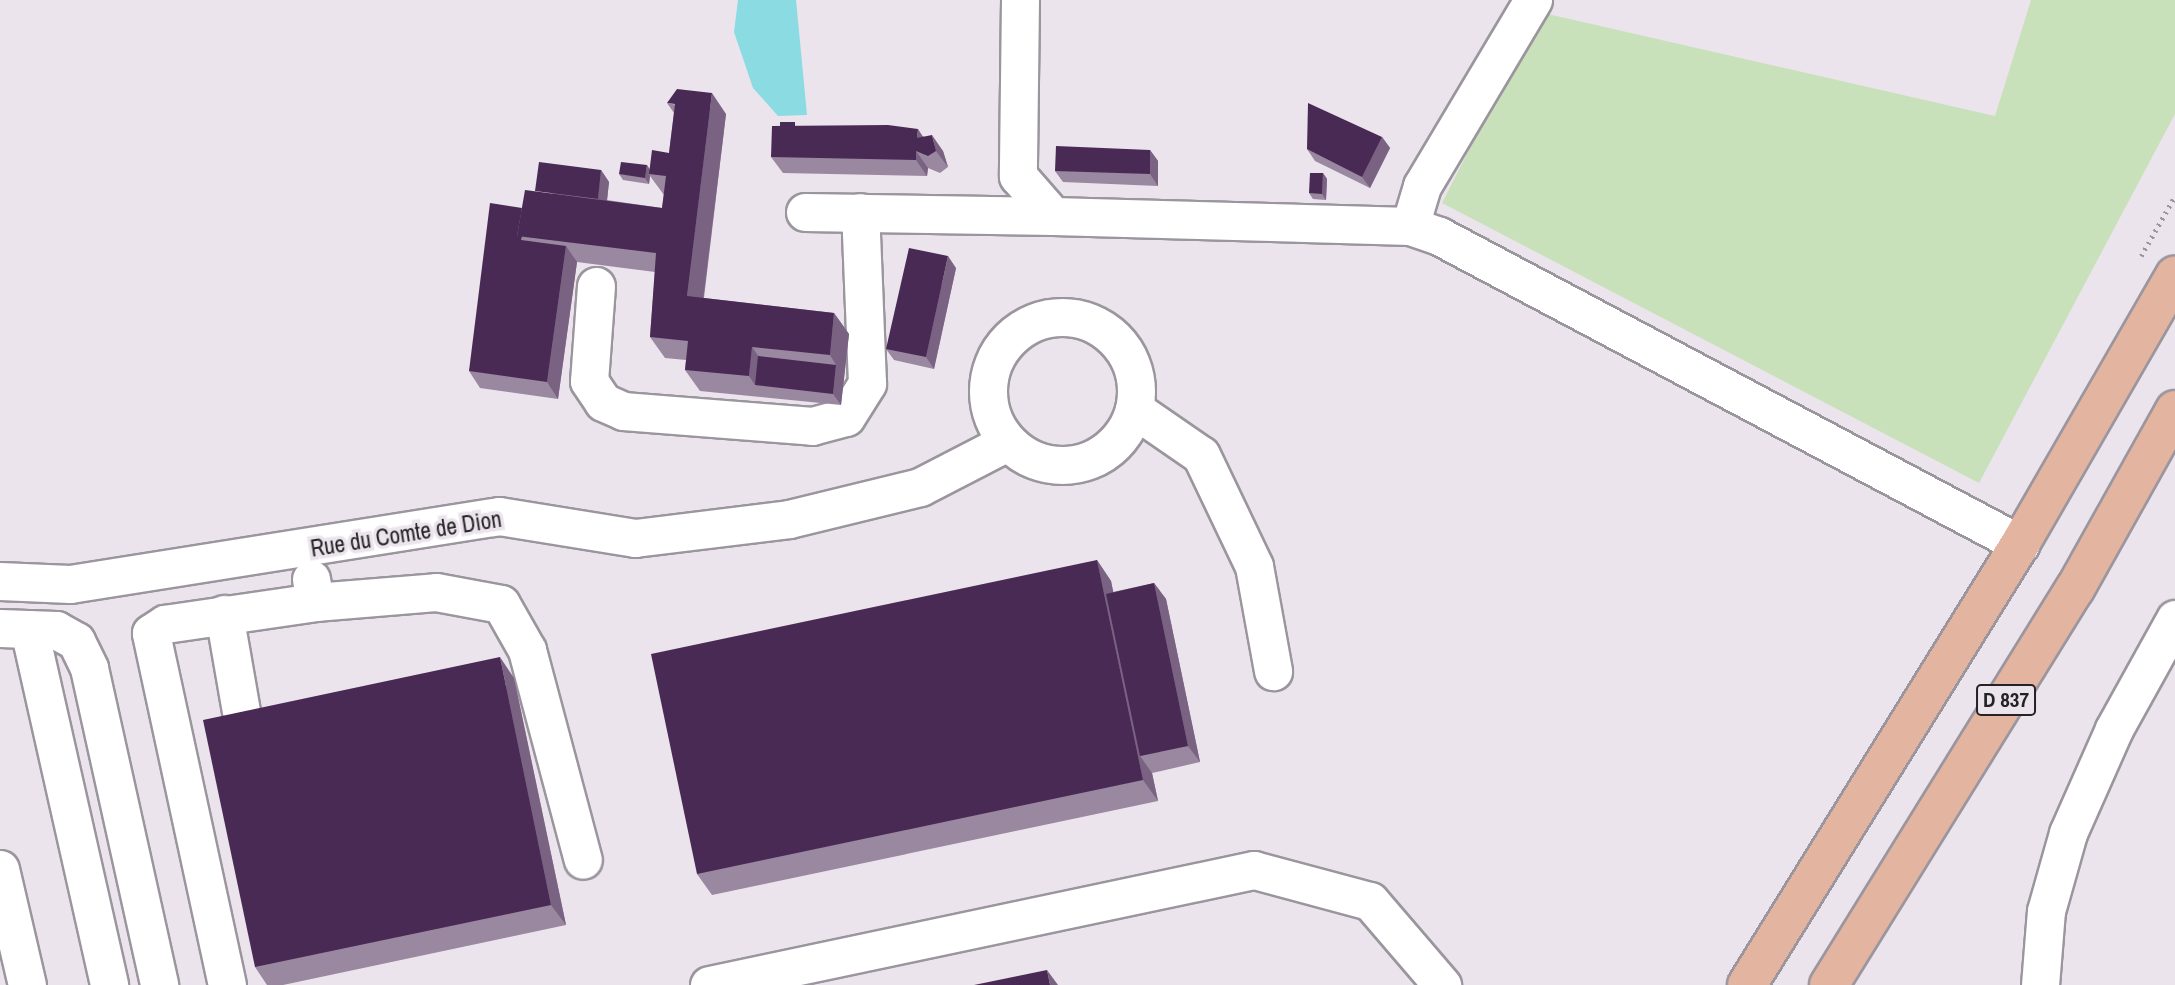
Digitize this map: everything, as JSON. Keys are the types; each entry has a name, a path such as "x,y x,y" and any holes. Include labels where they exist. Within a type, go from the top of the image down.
{"main road":[{"path":"1747,985 2020,544 2175,275"},
{"name":"D 837","path":"1829,985 2075,589 2175,410"}],"lane":[{"path":"1020,0 1018,176 1053,216"},
{"path":"1410,226 1422,186 1533,0"},
{"path":"805,212 1410,226 1788,417 2020,544"},
{"path":"596,286 589,381 603,402 623,411 812,426 846,417 867,383 860,212"},
{"path":"1042,318 1093,323 1114,338 1136,383 1134,409 1111,447 1091,459 1047,464 1007,442 993,421 990,370 1010,338 1042,318"},
{"path":"1134,409 1201,454 1254,566 1273,671"},
{"name":"Rue du Comte de Dion","path":"0,581 70,584 305,550 499,516 635,538 789,519 920,487 1007,442"},
{"path":"305,550 315,602"},
{"path":"228,985 150,633 165,624 315,602 436,592 501,604 527,650 583,860"},
{"path":"224,614 241,711"},
{"path":"2039,985 2046,911 2068,833 2114,729 2175,619"},
{"path":"109,985 14,629 56,630 76,641 89,668 159,985"},
{"path":"0,869 27,985"},
{"path":"709,985 1254,870 1370,901 1442,985"}],"green space":[{"path":"2031,0 2175,0 2175,114 1979,483 1442,203 1539,12 1995,116"}],"water":[{"path":"738,0 796,0 807,115 778,116 753,88 734,32"}],"building":[{"path":"677,89 712,93 687,296 834,313 830,355 752,347 749,376 685,370 688,341 650,337 656,253 517,236 525,190 662,208 666,176 649,174 652,150 669,153 675,104 667,103"},
{"path":"1308,103 1382,137 1362,177 1307,149"},
{"path":"780,122 795,122 795,126 780,126"},
{"path":"888,125 918,129 917,138 932,135 936,151 928,156 916,151 916,160 771,157 772,126"},
{"path":"1056,146 1150,150 1150,174 1055,171"},
{"path":"539,162 601,170 598,199 535,191"},
{"path":"621,162 647,165 645,178 619,174"},
{"path":"1310,173 1323,173 1322,194 1309,193"},
{"path":"490,203 522,208 517,236 522,236 521,240 566,246 547,382 469,371"},
{"path":"909,248 948,256 926,357 886,349"},
{"path":"758,356 836,365 833,394 755,385"},
{"path":"1097,560 1143,780 697,874 651,654"},
{"path":"1154,583 1188,746 1140,756 1106,594"},
{"path":"500,657 551,905 255,967 203,720"},
{"path":"1047,970 1050,985 974,985"}]}
